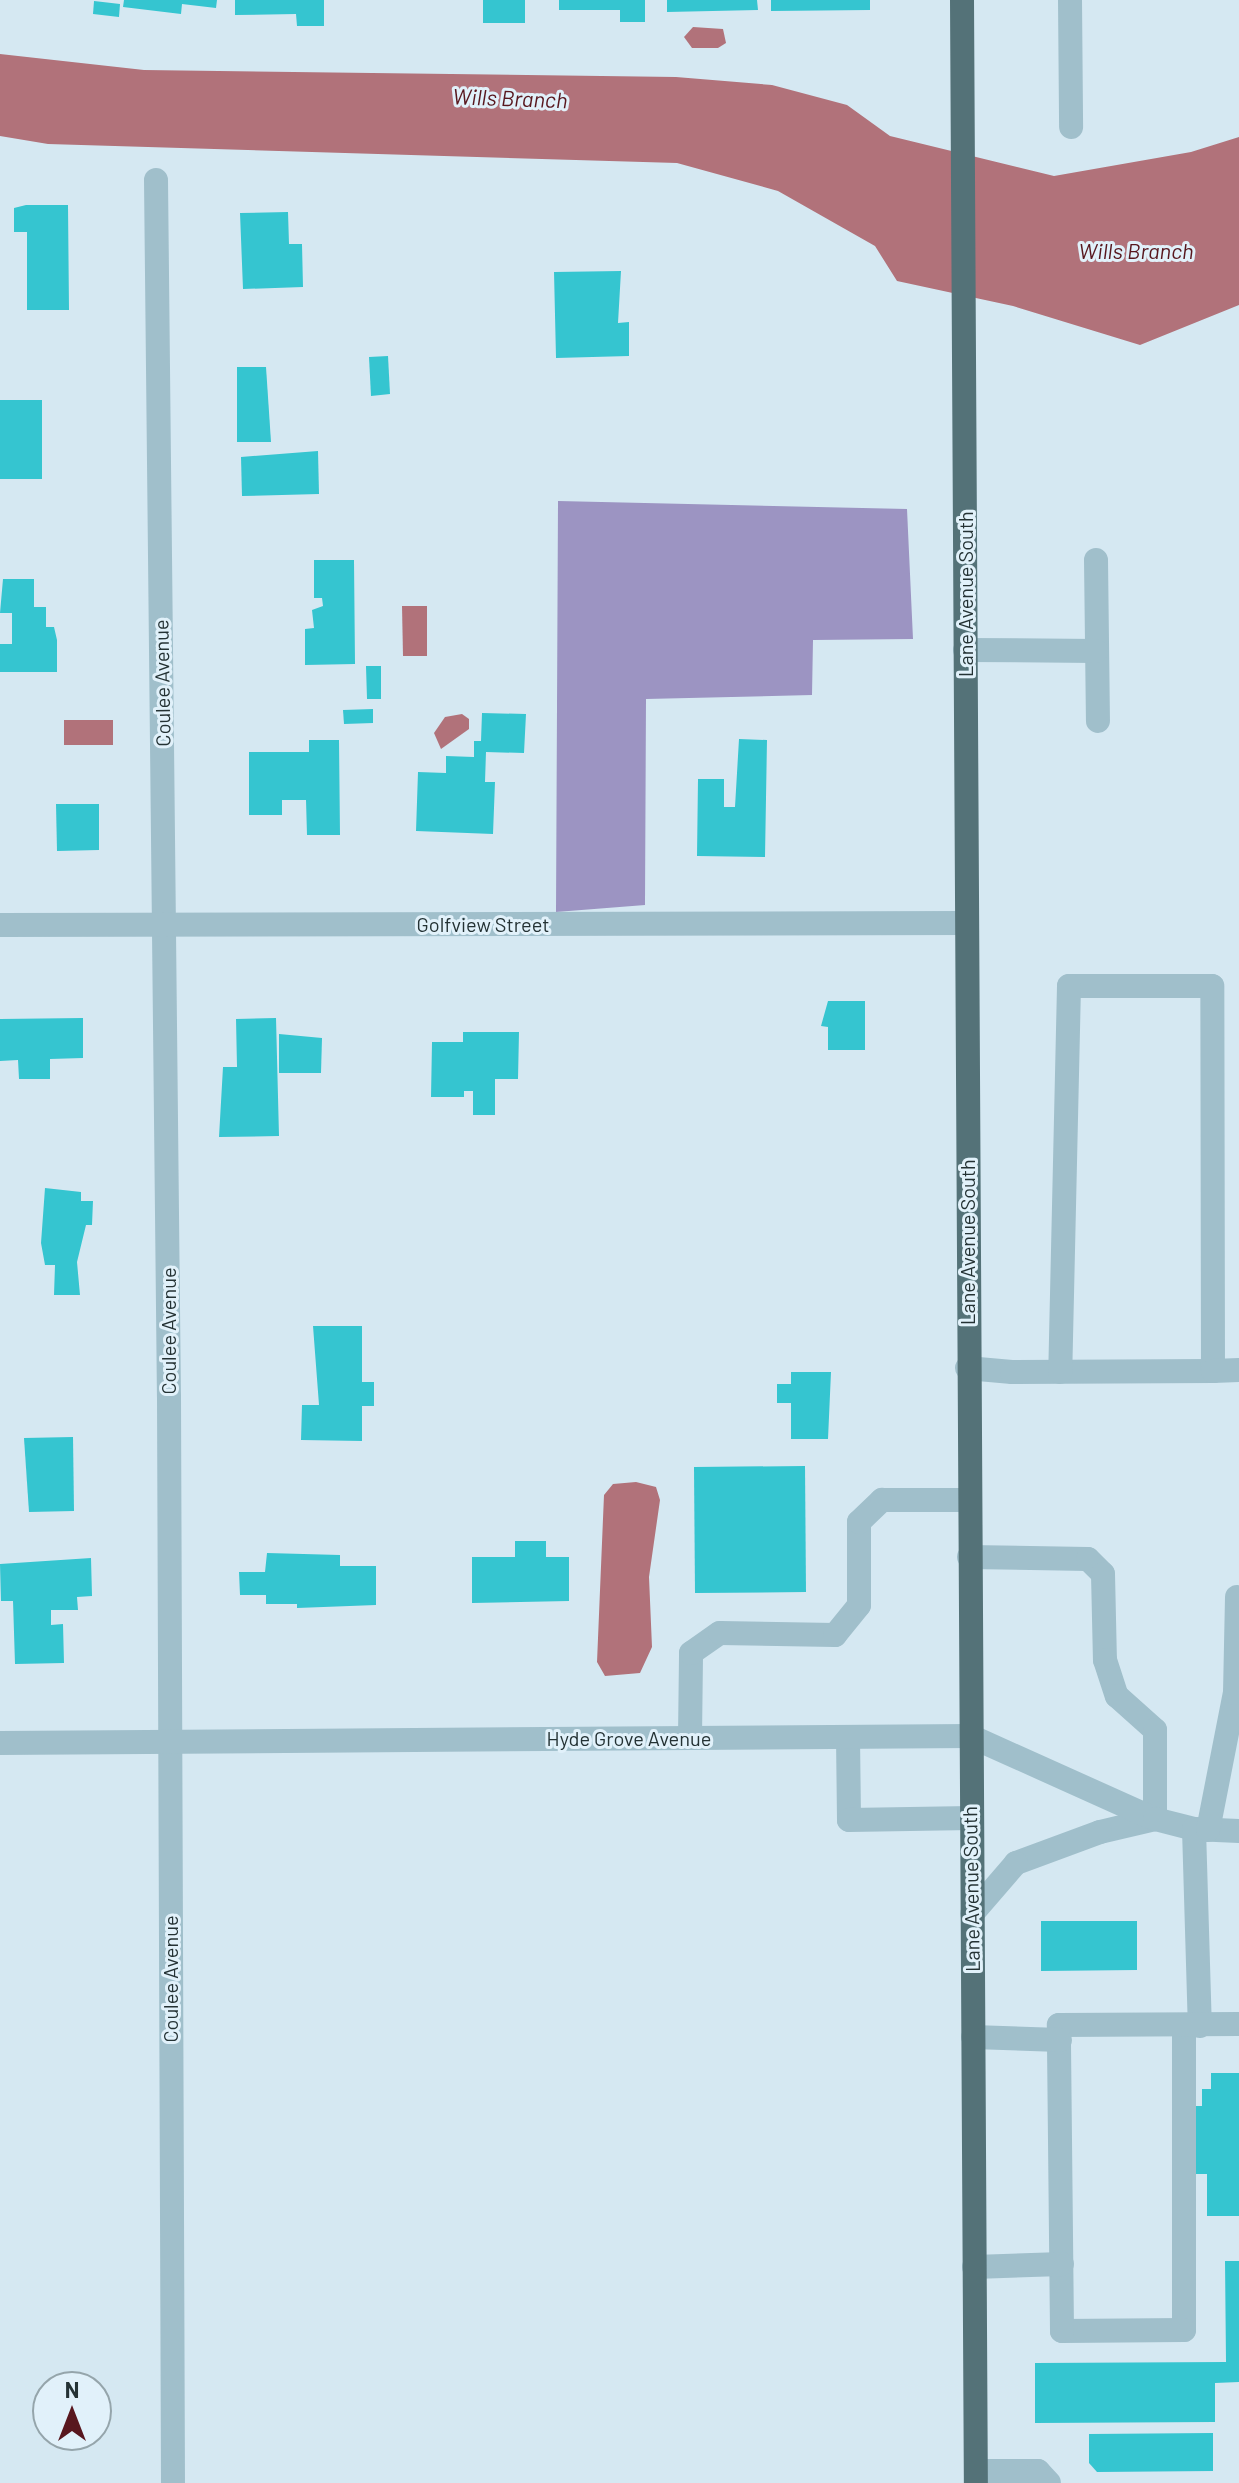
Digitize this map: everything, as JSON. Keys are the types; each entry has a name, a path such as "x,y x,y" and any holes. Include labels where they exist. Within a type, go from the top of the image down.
{"main road":[{"name":"Lane Avenue South","path":"962,0 967,1368 976,2477"}],"street":[{"path":"1070,0 1071,127"},
{"name":"Coulee Avenue","path":"156,180 165,924 173,2483"},
{"path":"1096,560 1098,721"},
{"path":"965,650 1096,651"},
{"name":"Golfview Street","path":"0,925 965,923"},
{"path":"1060,1372 1069,986 1212,986 1213,1371"},
{"path":"967,1368 1060,1372 1239,1370"},
{"path":"690,1738 691,1653 720,1633 835,1635 859,1605 859,1522 882,1500 968,1500"},
{"path":"969,1557 1088,1559 1103,1574 1109,1672 1117,1696 1155,1730 1155,1819 1100,1832 1016,1863 972,1914"},
{"path":"1237,1597 1235,1693 1201,1830 1192,2026 1184,2330 1062,2331 1059,2025 1192,2026 1239,2024"},
{"name":"Hyde Grove Avenue","path":"0,1743 970,1736 1155,1819 1201,1830 1239,1831"},
{"path":"848,1737 849,1820 971,1818"},
{"path":"973,2037 1060,2040"},
{"path":"974,2267 1062,2264"},
{"path":"976,2477 1038,2471 1049,2483"}],"shaded area":[{"path":"558,501 907,509 913,639 813,640 812,695 646,699 645,905 556,912"}],"water":[{"path":"693,27 723,29 726,43 718,48 692,48 684,37"},
{"name":"Wills Branch","path":"0,54 144,70 676,77 772,85 847,105 890,136 1054,176 1191,152 1239,137 1239,305 1140,345 1013,306 897,281 875,246 778,191 677,163 48,144 0,136"},
{"path":"402,606 427,606 427,656 403,656"},
{"path":"462,714 469,719 469,729 441,749 434,733 445,717"},
{"path":"64,720 113,720 113,745 64,745"},
{"path":"636,1482 656,1487 660,1500 649,1577 652,1647 640,1673 605,1676 597,1662 604,1495 613,1484"}],"building":[{"path":"124,0 217,0 216,8 182,4 181,14 123,7"},
{"path":"235,0 324,0 324,26 297,26 296,14 235,15"},
{"path":"483,0 525,0 525,23 483,23"},
{"path":"559,0 645,0 645,22 620,22 620,10 559,10"},
{"path":"667,0 757,0 758,10 667,12"},
{"path":"771,0 870,0 870,10 771,11"},
{"path":"94,1 120,4 119,17 93,14"},
{"path":"68,205 69,310 27,310 27,232 14,232 14,208"},
{"path":"288,212 289,244 302,244 303,287 243,289 240,213"},
{"path":"621,271 618,323 629,322 629,356 556,358 554,272"},
{"path":"388,356 390,394 371,396 369,357"},
{"path":"237,367 266,367 271,442 237,442"},
{"path":"0,400 42,400 42,479 0,479"},
{"path":"318,451 319,494 242,496 241,457"},
{"path":"314,560 354,560 355,664 305,665 305,629 314,628 312,610 323,606 322,598 314,598"},
{"path":"3,579 34,579 34,607 46,607 46,627 54,627 57,672 0,672 0,644 12,644 12,613 0,613"},
{"path":"366,666 381,666 381,699 367,699"},
{"path":"373,709 373,723 344,724 343,710"},
{"path":"482,713 526,714 524,753 486,752 485,782 495,782 493,834 416,831 418,772 446,773 446,756 474,757 474,741 481,741"},
{"path":"739,739 767,740 765,857 697,856 698,779 724,779 724,807 735,807"},
{"path":"309,740 339,740 340,835 307,835 306,800 282,800 282,815 249,815 249,752 309,752"},
{"path":"56,804 99,804 99,850 57,851"},
{"path":"828,1001 865,1001 865,1050 828,1050 828,1027 821,1026"},
{"path":"83,1018 83,1058 50,1059 50,1079 19,1079 18,1060 0,1061 0,1019"},
{"path":"276,1018 279,1136 219,1137 223,1067 237,1067 236,1019"},
{"path":"463,1032 519,1032 518,1079 495,1079 495,1115 473,1115 473,1091 464,1091 464,1097 431,1097 432,1042 463,1042"},
{"path":"279,1034 322,1038 321,1073 279,1073"},
{"path":"45,1188 81,1192 81,1201 93,1201 92,1225 86,1225 77,1262 80,1295 54,1295 55,1265 45,1265 41,1243"},
{"path":"313,1326 362,1326 362,1382 374,1382 374,1406 362,1406 362,1441 301,1440 302,1405 319,1405"},
{"path":"791,1372 831,1372 828,1439 791,1439 791,1403 777,1403 777,1384 791,1384"},
{"path":"73,1437 74,1511 29,1512 24,1438"},
{"path":"805,1466 806,1592 695,1593 694,1467"},
{"path":"515,1541 546,1541 546,1557 569,1557 569,1601 472,1603 472,1557 515,1557"},
{"path":"267,1553 340,1555 340,1566 376,1566 376,1605 297,1608 297,1604 266,1604 266,1595 240,1595 239,1572 265,1572"},
{"path":"91,1558 92,1596 77,1597 78,1610 51,1610 51,1625 63,1624 64,1663 15,1664 13,1601 1,1601 0,1564"},
{"path":"1041,1921 1137,1921 1137,1970 1041,1971"},
{"path":"1211,2073 1239,2073 1239,2216 1207,2216 1207,2174 1192,2174 1192,2106 1202,2106 1202,2089 1211,2089"},
{"path":"1225,2261 1239,2261 1239,2382 1215,2383 1215,2422 1035,2423 1035,2363 1226,2362"},
{"path":"1213,2433 1213,2471 1097,2472 1089,2463 1089,2434"}]}
